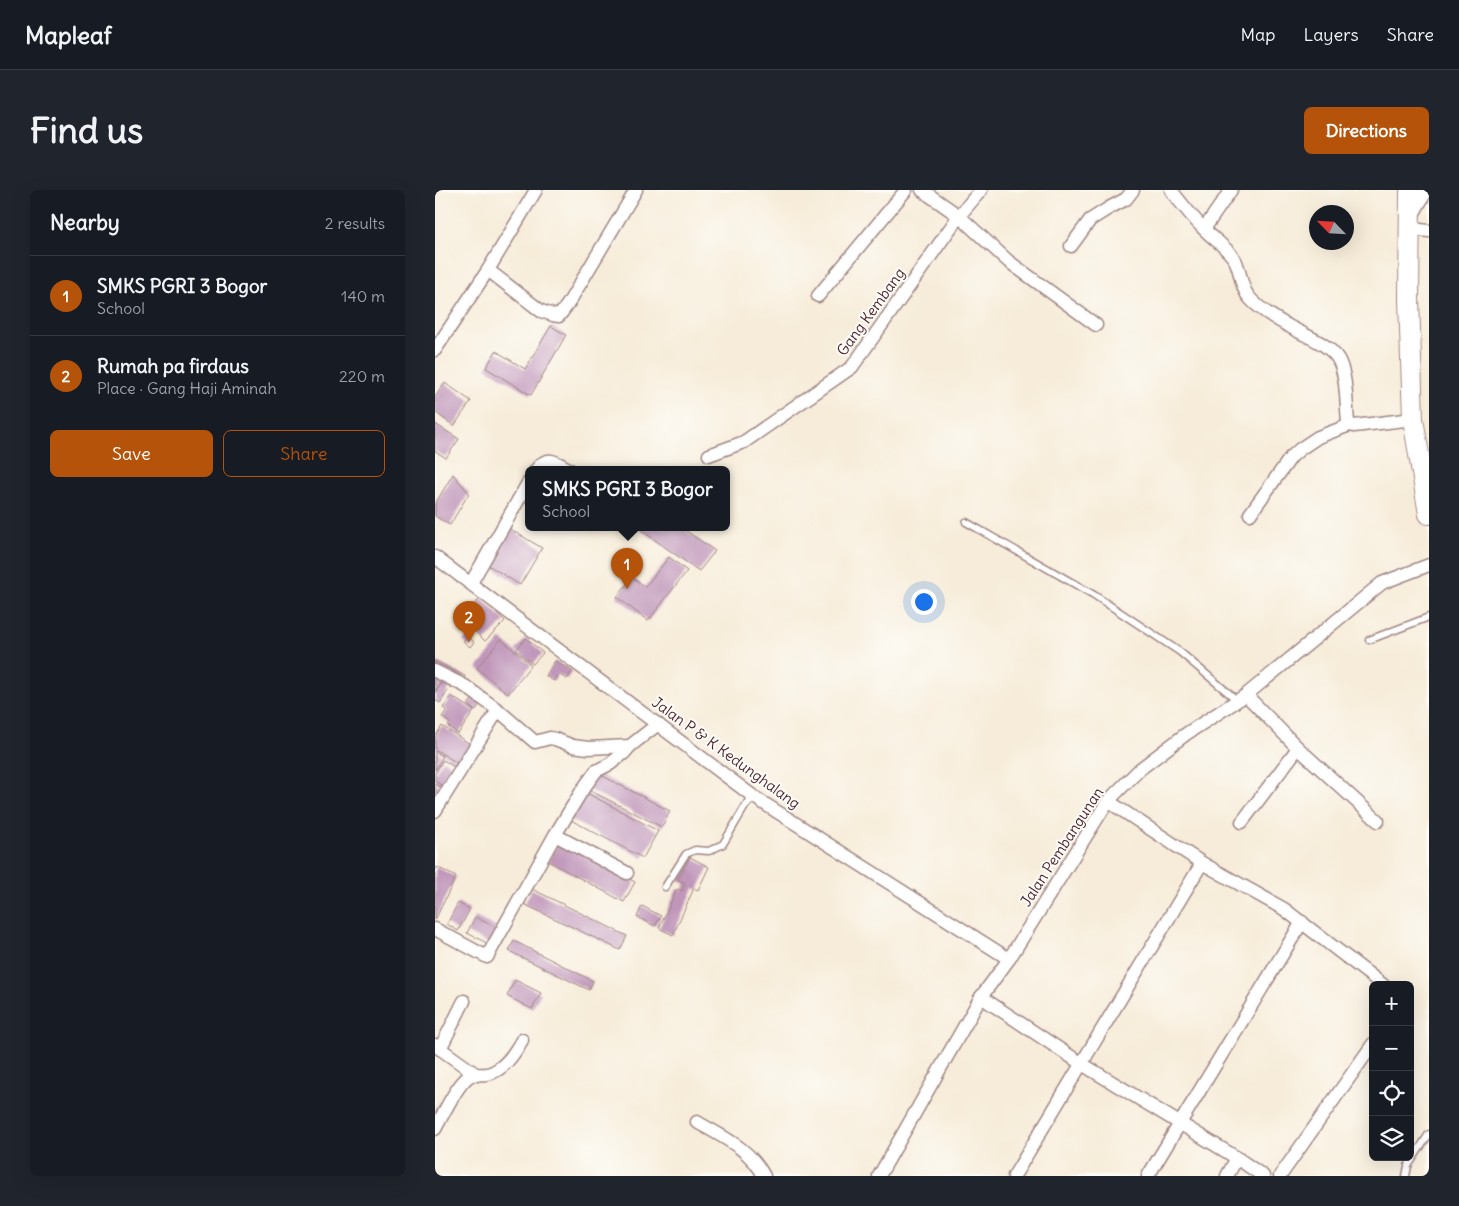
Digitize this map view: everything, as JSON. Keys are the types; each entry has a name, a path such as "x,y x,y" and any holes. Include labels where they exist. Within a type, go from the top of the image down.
{"highway":[{"path":"1411,190 1417,227 1409,299 1413,419 1429,514"}],"street":[{"path":"435,350 488,270 536,190"},
{"path":"488,270 541,311 553,316 559,316 569,304 636,190"},
{"path":"817,296 906,190"},
{"path":"922,190 959,216 1008,262 1096,325"},
{"name":"Gang Kembang","path":"709,455 745,442 846,373 959,216 981,190"},
{"path":"1071,246 1090,220 1109,208 1127,200 1133,190"},
{"path":"1171,190 1235,262 1242,285 1248,296 1275,319 1319,343 1337,357 1343,380 1348,422 1350,425"},
{"path":"1204,229 1231,190"},
{"path":"1417,227 1427,190"},
{"path":"1250,514 1291,457 1318,437 1350,425 1413,419"},
{"path":"539,466 547,460 554,461 563,466"},
{"path":"471,583 525,488"},
{"name":"Jalan P & K Kedunghalang","path":"435,557 754,797 1009,959"},
{"name":"Jalan Pembangunan","path":"879,1176 981,997 1009,959 1108,801 1140,769 1186,734 1242,698 1382,583 1429,565"},
{"path":"435,671 465,686 499,710 535,742 550,738 573,746 588,748 629,746"},
{"path":"1242,698 1377,821"},
{"path":"435,811 499,710"},
{"path":"435,929 487,957 555,835 596,771 610,764 624,753 629,746 658,724"},
{"path":"1242,822 1298,748"},
{"path":"1108,801 1202,863 1283,909 1378,981"},
{"path":"555,835 627,873"},
{"path":"1014,1176 1202,863"},
{"path":"1148,1176 1302,922"},
{"path":"981,997 1082,1064 1237,1158 1263,1176"},
{"path":"464,1002 438,1047 477,1074"},
{"path":"435,1129 461,1083 470,1075 494,1072 501,1068 515,1052 522,1040"},
{"path":"1280,1176 1369,1050"},
{"path":"697,1122 749,1155 758,1164 765,1176"},
{"path":"1227,1176 1237,1158"}],"lane":[{"path":"966,522 1094,595 1180,652 1242,698"},
{"path":"1369,640 1429,616"},
{"path":"665,887 686,854 695,850 709,851 723,844 746,805 754,797"},
{"path":"1406,1176 1408,1166 1429,1134"}],"building":[{"path":"551,326 566,335 531,395 486,368 496,351 525,369"},
{"path":"445,383 471,401 454,426 435,412 435,397"},
{"path":"435,424 459,439 446,458 435,451"},
{"path":"453,474 469,493 450,525 435,516 435,504"},
{"path":"510,529 542,548 520,585 488,565"},
{"path":"642,531 686,531 715,551 699,571"},
{"path":"669,557 687,571 648,621 617,597 632,577 645,587"},
{"path":"481,598 505,621 485,641 461,618"},
{"path":"468,636 474,642 470,647 463,641"},
{"path":"526,638 543,653 533,664 516,650"},
{"path":"501,639 531,665 508,694 477,668"},
{"path":"435,661 465,676 461,683 435,669"},
{"path":"555,661 572,671 567,679 558,674 554,681 546,676"},
{"path":"435,671 444,677 435,691"},
{"path":"444,679 452,684 440,703 435,700 435,693"},
{"path":"476,694 483,700 475,711 468,705"},
{"path":"451,696 474,711 458,734 448,726 450,723 442,717 447,710 443,708"},
{"path":"442,726 473,746 460,765 435,749 435,737"},
{"path":"435,751 443,756 435,770"},
{"path":"443,760 456,768 444,787 435,781 435,773"},
{"path":"595,772 670,811 662,827 587,789"},
{"path":"435,784 445,790 435,808"},
{"path":"583,791 658,831 643,858 569,819"},
{"path":"559,841 635,882 624,902 548,861"},
{"path":"690,857 709,867 698,890 694,888 673,935 659,928 677,889 682,891 685,883 678,880"},
{"path":"437,867 456,877 435,920 435,871"},
{"path":"532,889 627,936 620,950 524,904"},
{"path":"458,903 470,909 458,931 447,924"},
{"path":"642,906 661,916 655,926 637,917"},
{"path":"475,917 499,929 491,945 467,933"},
{"path":"514,941 593,981 589,990 509,951"},
{"path":"515,980 541,993 532,1009 507,996"}],"place":[{"name":"SMKS PGRI 3 Bogor","path":"627,589"},
{"name":"Rumah pa firdaus","path":"469,642"}]}
